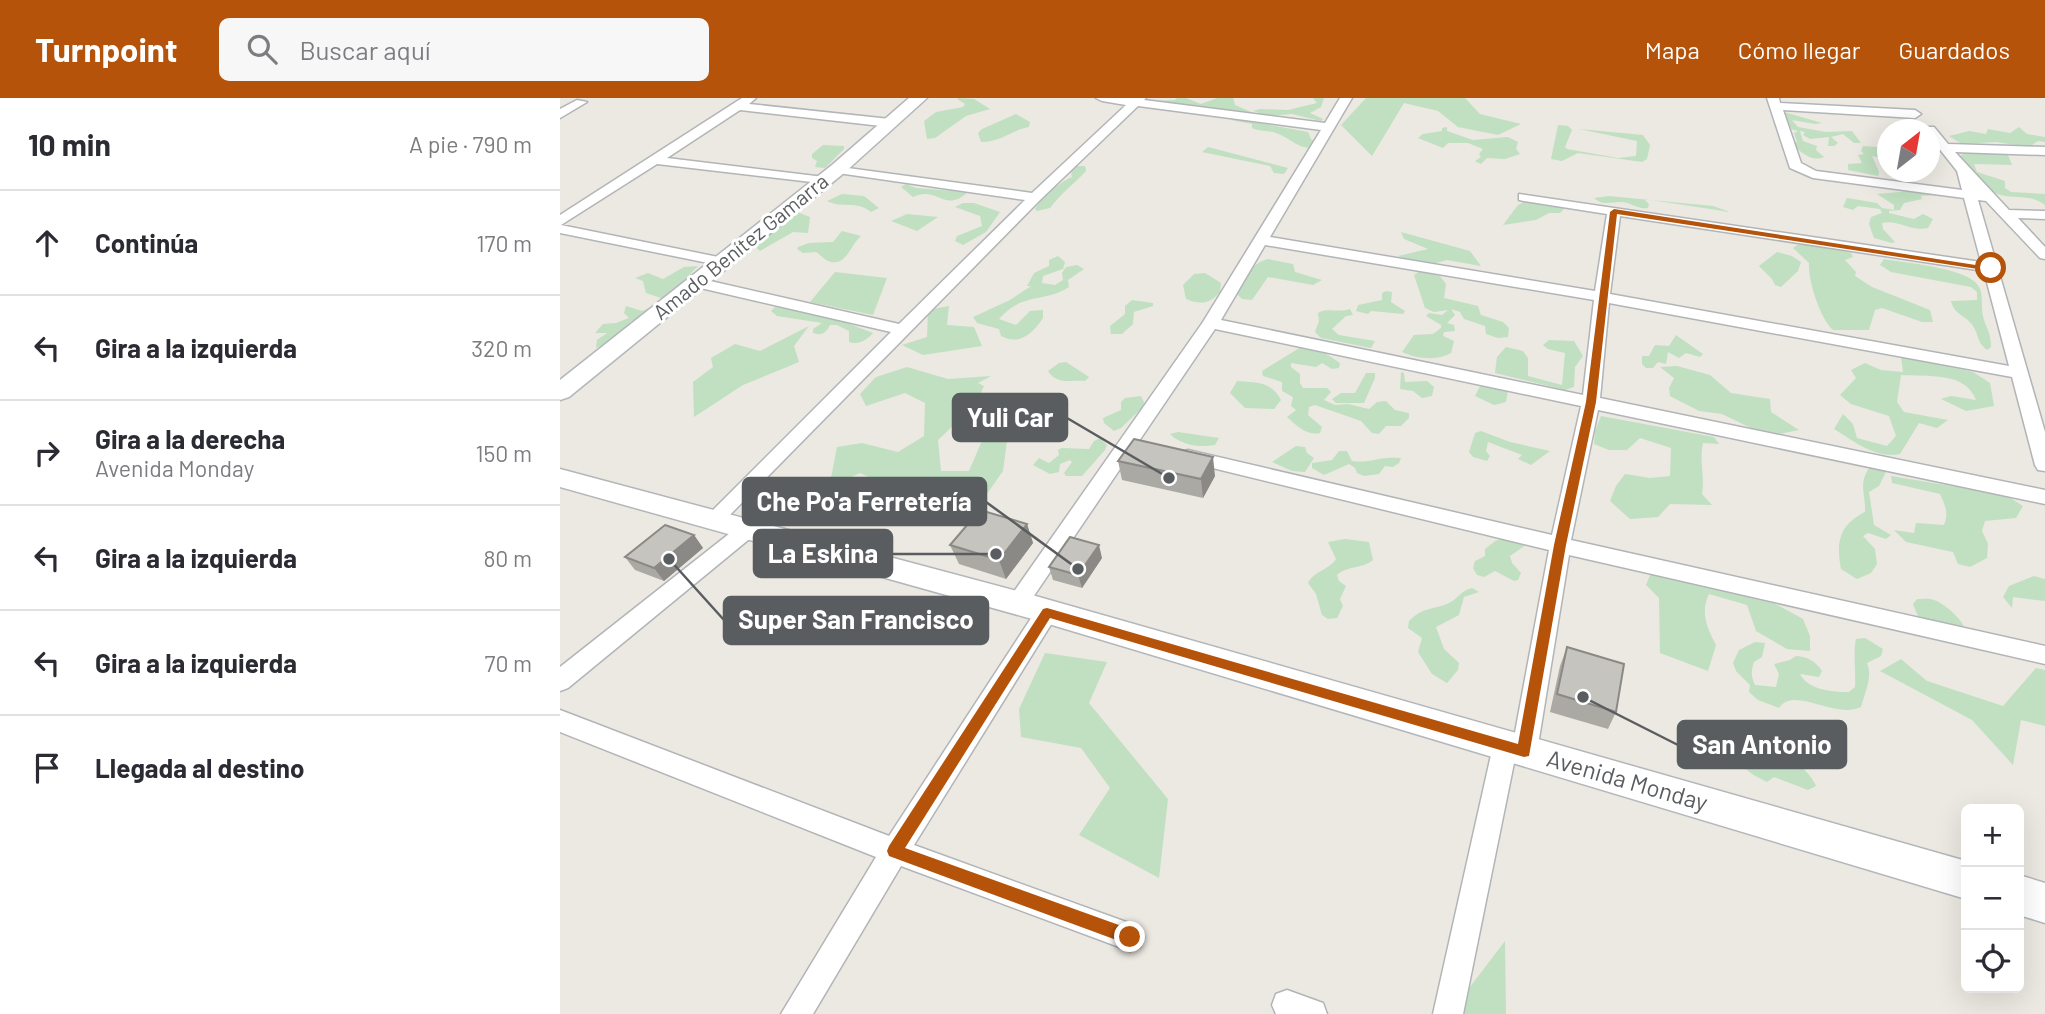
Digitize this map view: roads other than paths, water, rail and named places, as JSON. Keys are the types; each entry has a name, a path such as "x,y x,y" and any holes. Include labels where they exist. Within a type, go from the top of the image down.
{"main road":[{"name":"Amado Benítez Gamarra","path":"560,393 831,175 919,98"},
{"name":"Avenida Monday","path":"560,478 1032,608 1961,879"},
{"path":"2024,896 2045,902"}],"street":[{"path":"560,221 750,98"},
{"path":"1102,98 1137,100 1329,127"},
{"path":"796,1014 895,851 1128,442 1211,323 1346,98"},
{"path":"1900,98 1919,119"},
{"path":"712,521 1035,197 1137,100"},
{"path":"560,114 581,102"},
{"path":"1915,114 1776,102 1796,165 1802,170 1992,198"},
{"path":"737,106 890,123"},
{"path":"1940,142 1963,170 2045,255"},
{"path":"1946,148 2045,151"},
{"path":"655,160 831,175 1035,197"},
{"path":"1963,170 2019,373 2039,416 2045,465"},
{"path":"1524,197 1991,268"},
{"path":"1448,1014 1514,749 1591,402 1614,212"},
{"path":"2007,214 2045,215"},
{"path":"560,229 723,262"},
{"path":"1261,240 1602,297 2019,373"},
{"path":"697,283 902,330"},
{"path":"1211,323 2045,497"},
{"path":"1128,442 1560,545 2045,655"},
{"path":"560,681 746,531"},
{"path":"560,721 895,851 1130,937"}],"place":[{"name":"Yuli Car","path":"1169,478"},
{"name":"La Eskina","path":"996,554"},
{"name":"Super San Francisco","path":"669,559"},
{"name":"Che Po'a Ferretería","path":"1078,569"},
{"name":"San Antonio","path":"1583,697"}]}
